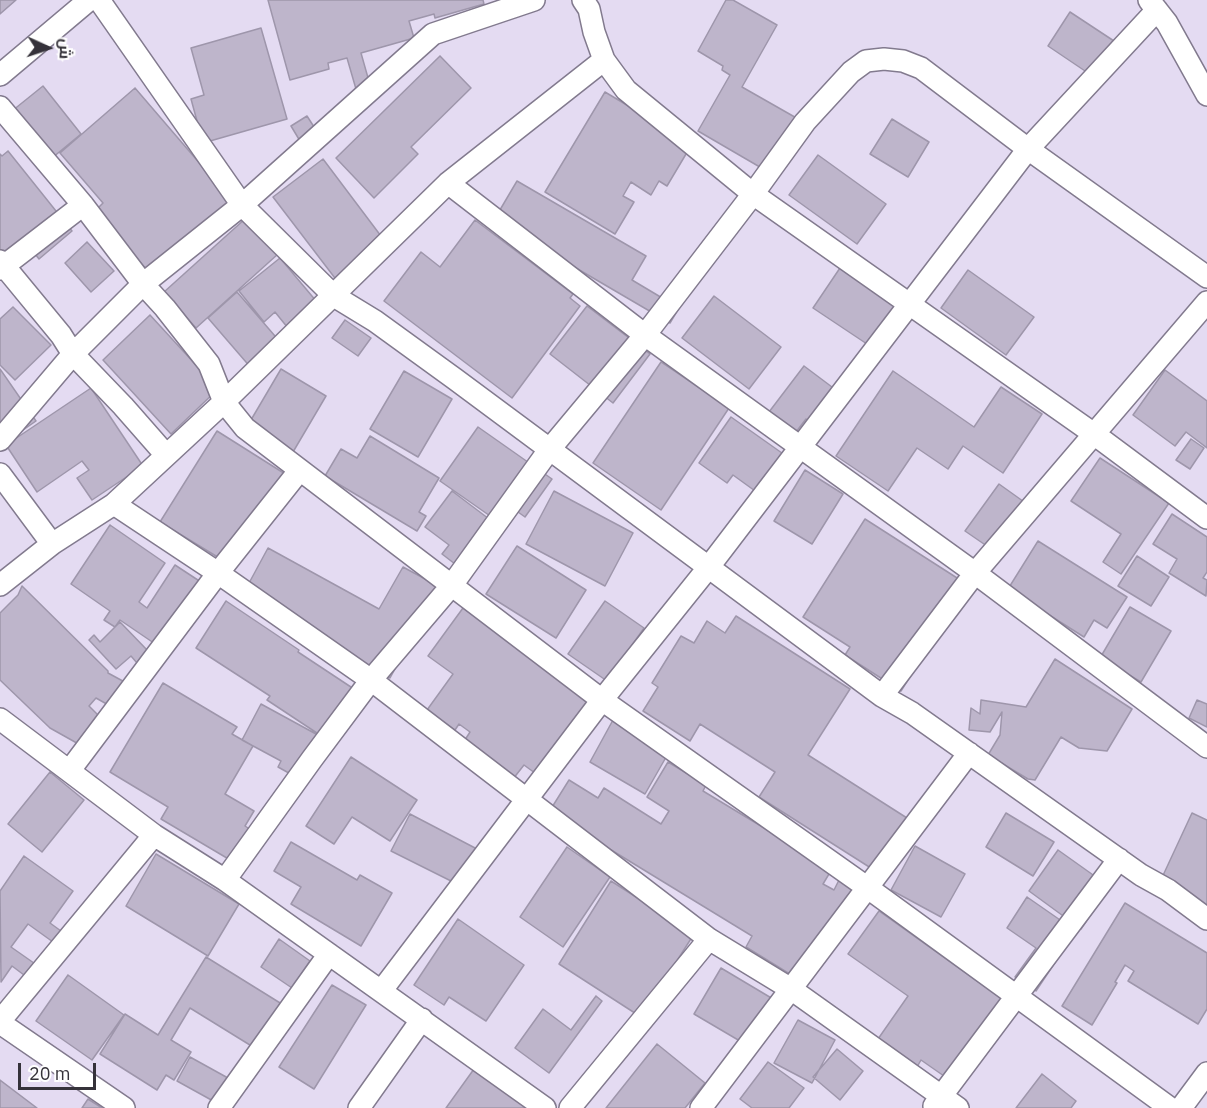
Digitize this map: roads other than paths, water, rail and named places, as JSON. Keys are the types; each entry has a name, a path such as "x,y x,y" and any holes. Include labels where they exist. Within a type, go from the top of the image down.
{"street":[{"path":"0,75 89,0"},
{"path":"99,0 242,205 334,296 375,321 882,696 912,713 1207,919"},
{"path":"0,440 73,354 143,284 242,205 433,34 534,0"},
{"path":"583,0 589,9 604,60 626,90 753,194 1094,434 1207,518"},
{"path":"382,990 602,700 708,568 1028,149 1153,5 1167,23 1207,96"},
{"path":"225,880 371,680 452,585 549,450 645,335 805,122 851,72 866,62 885,58 903,61 921,68 1028,149 1207,277"},
{"path":"0,585 52,544 114,504 224,402 448,183 604,60"},
{"path":"0,106 83,205 143,284 209,364 224,402 245,428 602,700 868,888 1170,1108"},
{"path":"448,183 645,335 975,573 1207,747"},
{"path":"83,205 1,266 61,335 73,354 166,455"},
{"path":"882,696 975,573 1207,302"},
{"path":"70,770 218,573 299,471"},
{"path":"0,474 52,544"},
{"path":"114,504 218,573 371,680 709,939 791,989 944,1104 1015,996 1119,859"},
{"path":"0,719 154,834 225,880 382,990 545,1108"},
{"path":"701,1108 969,753"},
{"path":"124,1108 0,1022 154,834"},
{"path":"570,1108 709,939"},
{"path":"219,1108 329,954"},
{"path":"359,1108 422,1019"},
{"path":"1181,1108 1207,1073"}]}
